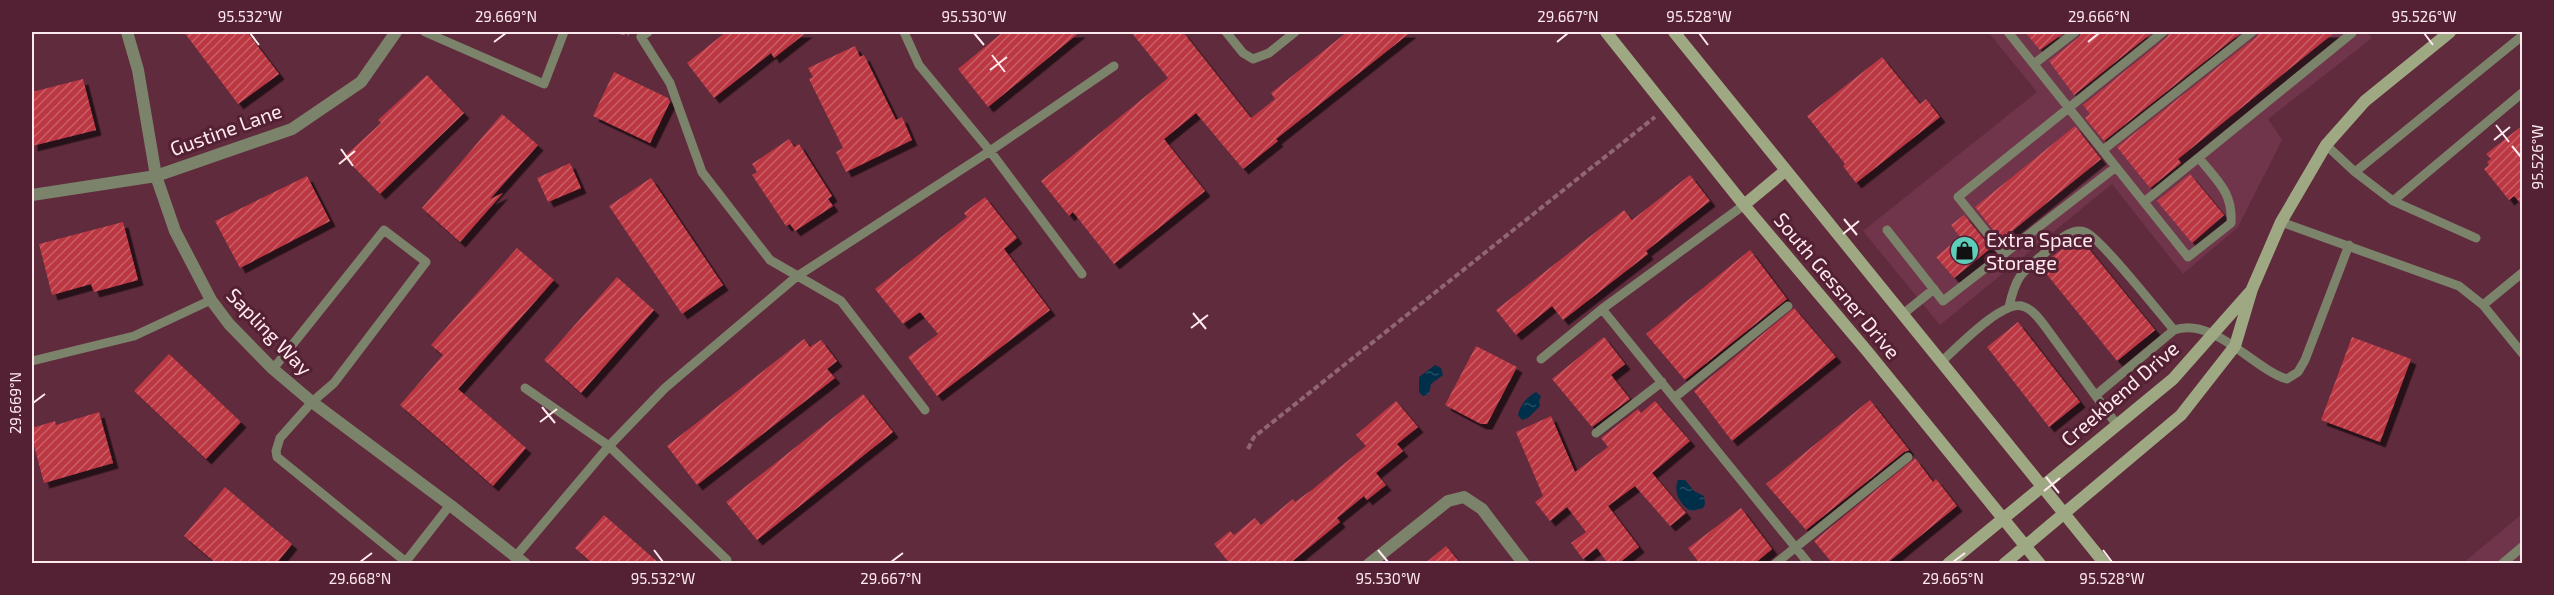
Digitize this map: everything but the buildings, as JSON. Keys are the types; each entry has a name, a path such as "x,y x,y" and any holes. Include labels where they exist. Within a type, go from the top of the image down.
{"main road":[{"name":"South Gessner Drive","path":"1606,32 1744,205 2040,564"},
{"name":"South Gessner Drive","path":"1674,32 2105,564"},
{"name":"Creekbend Drive","path":"2004,564 2181,415 2235,346 2252,289 2281,222 2326,145 2365,101 2450,32"},
{"path":"1744,205 1785,171"},
{"name":"Creekbend Drive","path":"1948,564 2174,378 2252,289"}],"street":[{"name":"Sapling Way","path":"127,32 138,70 156,176 175,231 211,300 229,324 273,369 312,402 450,504 521,560"},
{"name":"Gustine Lane","path":"32,195 156,176 292,129 361,82 396,32"},
{"path":"1369,564 1448,501 1464,496 1482,509 1524,564"}],"lane":[{"path":"425,32 544,84 564,32"},
{"path":"648,32 641,37 670,83 702,172 770,260 841,301 925,410"},
{"path":"904,32 919,65 990,152 1082,274"},
{"path":"1226,32 1243,53 1253,59 1269,53 1294,32"},
{"path":"2008,32 2188,257 2231,224 2232,206 2228,194 2199,158"},
{"path":"2034,64 2074,32"},
{"path":"2004,254 1958,197 2163,32"},
{"path":"2103,150 2252,32"},
{"path":"2144,202 2351,32"},
{"path":"2355,172 2523,36"},
{"path":"521,560 609,446 665,388 796,276 990,152 1114,66"},
{"path":"2393,201 2523,93"},
{"path":"2326,145 2355,172 2393,201 2476,238"},
{"path":"1887,230 1943,301 2116,167"},
{"path":"1541,359 1602,309 1744,205"},
{"path":"2281,222 2458,286 2483,305 2523,353"},
{"path":"273,369 384,230 426,262 334,383 312,402 280,438 276,451 277,457 405,563 450,504"},
{"path":"2009,307 2017,279 2026,269 2065,236 2074,231 2085,232 2101,246 2174,330"},
{"path":"2096,395 2174,330 2185,327 2194,328 2235,346 2276,376 2287,379 2298,372 2305,360 2349,245"},
{"path":"2483,305 2521,276"},
{"path":"1903,314 1934,289"},
{"path":"32,360 134,336 211,300"},
{"path":"1674,398 1788,306"},
{"path":"1941,362 1997,314 2009,307 2023,306 2035,315 2118,425"},
{"path":"1602,309 1809,564"},
{"path":"1596,433 1662,382"},
{"path":"525,388 609,446 727,560"},
{"path":"1775,564 1908,457"},
{"path":"2502,564 2523,547"}],"path":[{"path":"1248,449 1254,437 1667,107"}],"shaded area":[{"path":"1988,32 2367,32 2372,38 2268,119 2282,140 2238,227 2183,274 2112,184 1940,325 1863,231 2037,92"},
{"path":"2522,514 2522,563 2463,563"}],"water":[{"path":"1435,365 1441,368 1443,375 1431,384 1429,394 1423,396 1419,392 1419,377"},
{"path":"1536,392 1541,396 1540,406 1528,418 1522,420 1518,415 1520,408"},
{"path":"1678,480 1685,480 1694,491 1704,496 1703,508 1691,511 1684,505 1677,494"}],"place":[{"name":"Extra Space Storage","path":"1965,251"}]}
